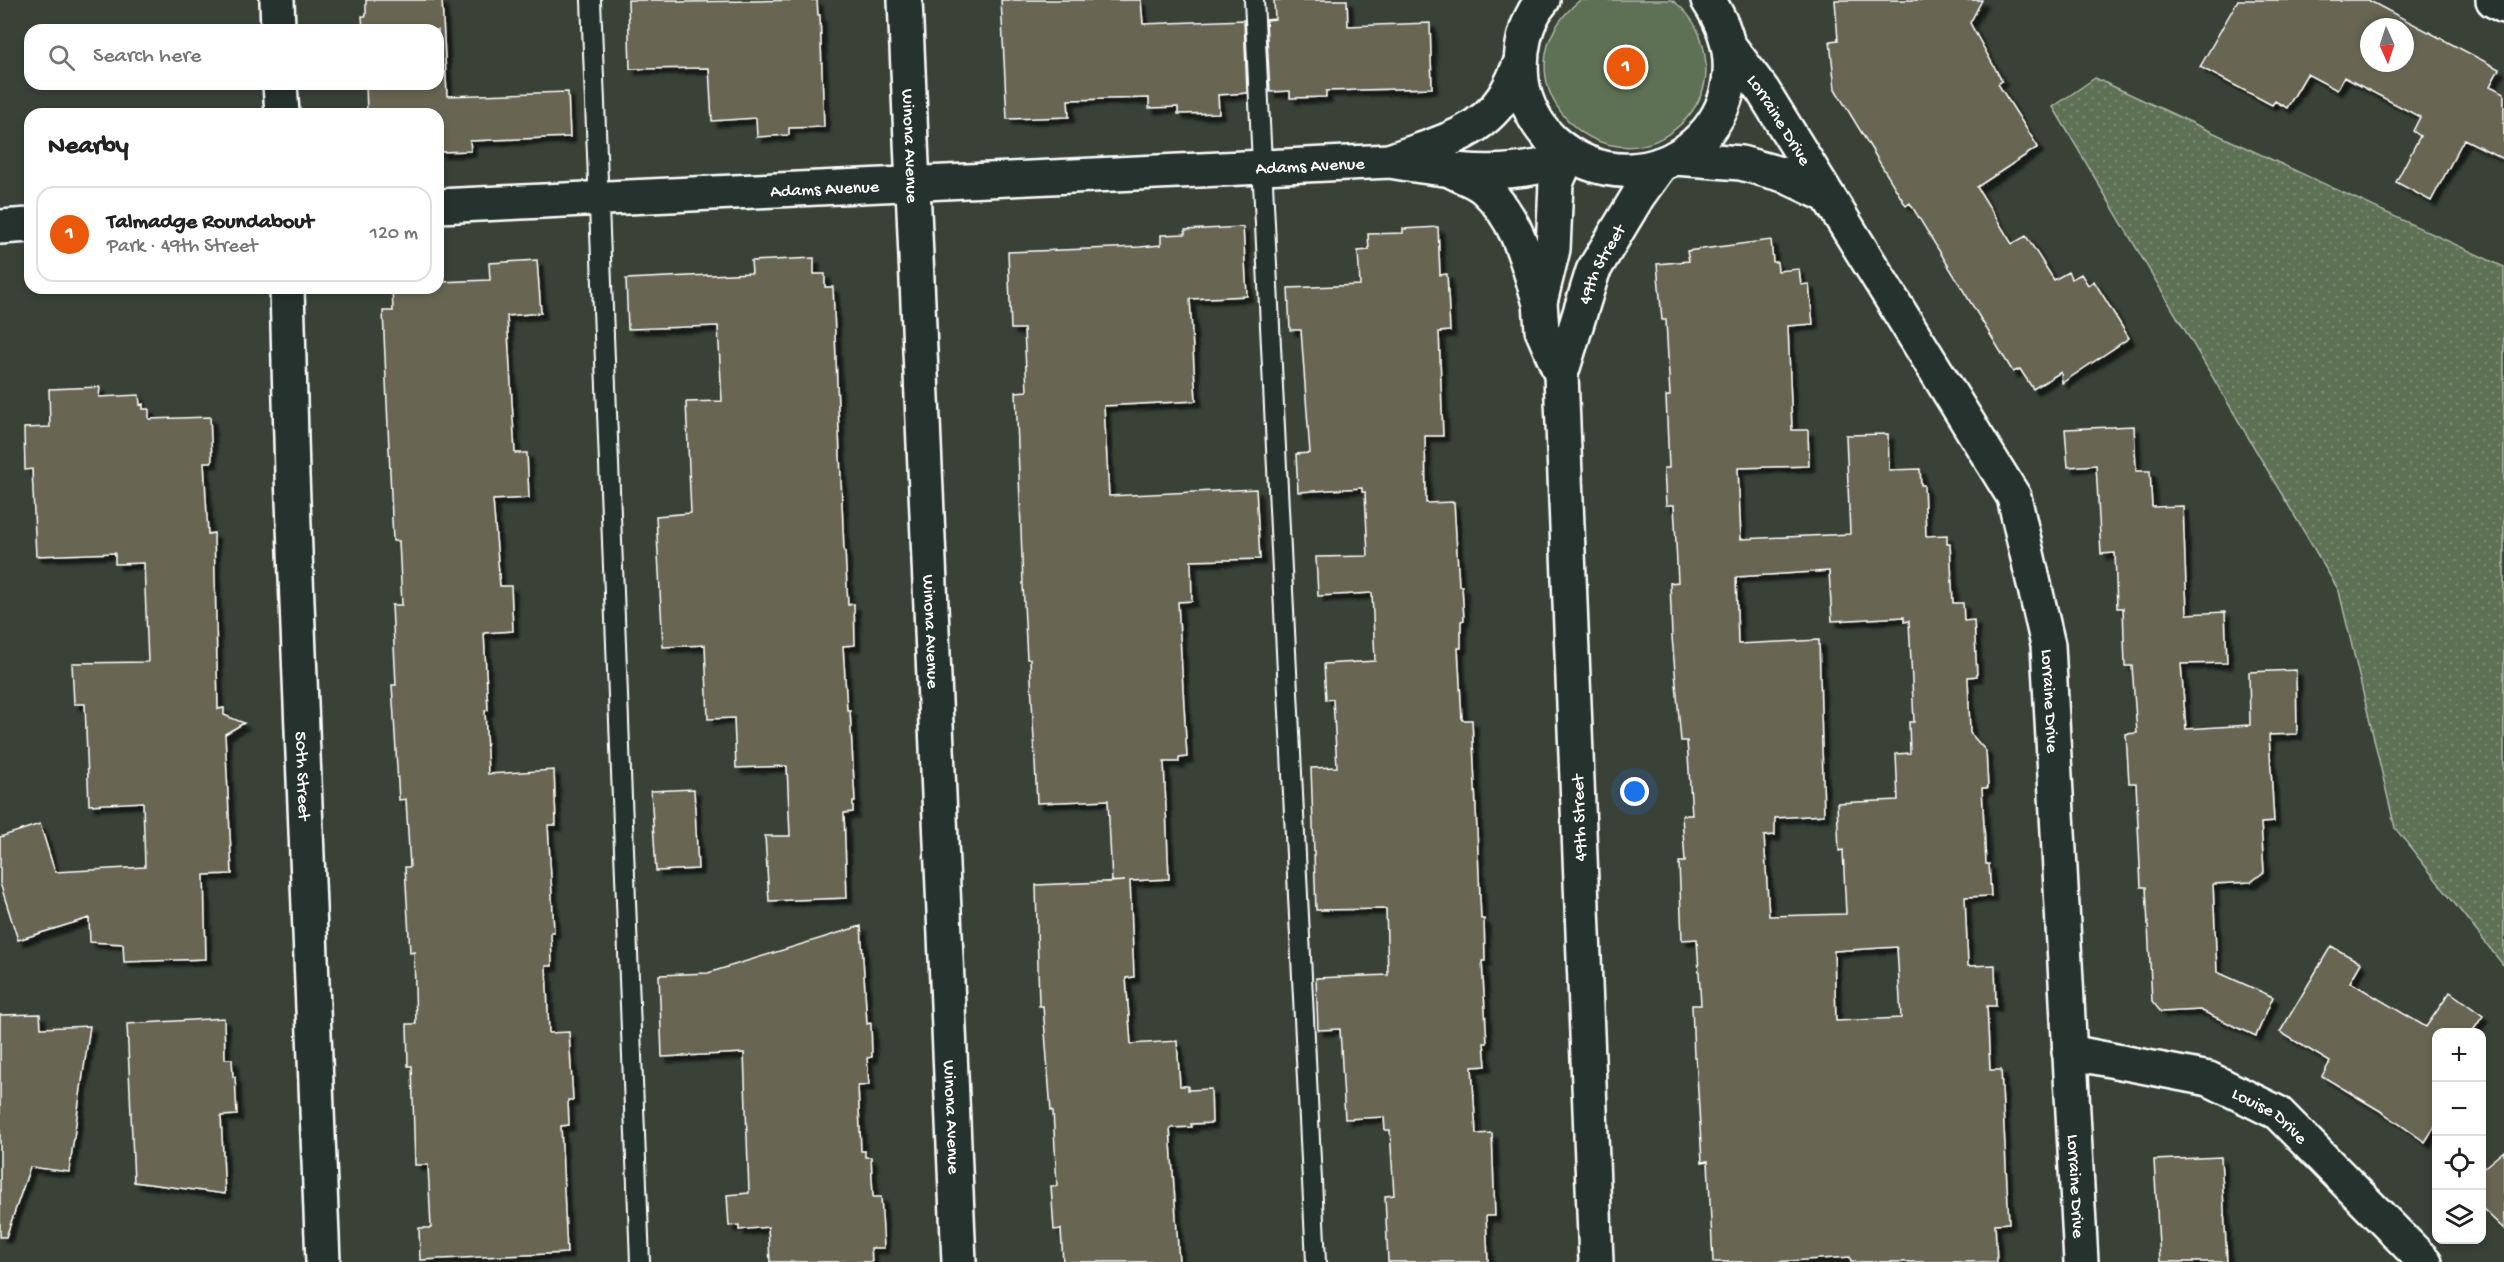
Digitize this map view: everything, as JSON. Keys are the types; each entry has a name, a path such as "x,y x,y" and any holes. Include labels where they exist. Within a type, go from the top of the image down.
{"street":[{"path":"277,0 278,24"},
{"name":"Winona Avenue","path":"905,0 958,1262"},
{"path":"1527,0 1520,64 1523,90 1532,114 1546,134 1567,153 1599,166 1630,170 1668,161 1697,143 1714,123 1726,99 1731,74 1729,44 1720,17 1708,0"},
{"path":"1525,32 1543,0"},
{"path":"1729,44 1739,0"},
{"path":"2493,0 2504,6"},
{"name":"Lorraine Drive","path":"1729,44 1764,91 2014,497 2048,645 2081,1262"},
{"name":"Adams Avenue","path":"1390,161 1462,134 1480,124 1503,98 1520,64"},
{"path":"280,90 282,108"},
{"name":"Adams Avenue","path":"444,206 1390,161 1452,171 1539,167 1567,153"},
{"name":"49th Street","path":"1561,374 1542,330 1540,302 1553,249 1556,183 1567,153"},
{"name":"Lorraine Drive","path":"1668,161 1742,163 1784,176 1826,195"},
{"name":"49th Street","path":"1596,1262 1561,374 1593,271 1632,205 1668,161"},
{"path":"1452,171 1484,187 1505,210 1524,249 1540,302"},
{"path":"0,227 24,225"},
{"name":"50th Street","path":"288,294 293,497 323,1262"},
{"name":"Louise Drive","path":"2069,1052 2209,1079 2278,1113 2425,1262"}],"lane":[{"path":"591,0 640,1262"},
{"path":"1254,0 1316,1262"}],"green space":[{"path":"1580,0 1672,0 1687,14 1702,41 1706,71 1699,100 1681,124 1650,143 1619,146 1590,137 1566,118 1550,92 1545,62 1554,30"},
{"path":"2095,78 2504,267 2504,966 2395,828 2339,591 2053,107"}],"building":[{"path":"366,0 442,0 443,24 363,24 362,16 366,16"},
{"path":"628,0 678,0 678,2 817,0 818,15 820,15 824,127 789,128 789,135 757,137 756,118 712,121 709,68 630,69"},
{"path":"1001,0 1141,0 1143,24 1244,20 1247,93 1218,95 1219,113 1178,114 1178,107 1149,108 1149,98 1068,100 1069,117 1007,119"},
{"path":"1274,0 1347,0 1348,26 1430,23 1432,88 1326,91 1326,97 1290,98 1290,91 1270,92 1266,20 1275,19"},
{"path":"1835,0 1982,0 1970,23 2002,81 1998,84 2038,147 1977,187 2012,244 2026,236 2054,280 2068,272 2072,279 2081,274 2088,285 2094,281 2129,338 2062,383 2061,372 2033,389 2020,369 2013,372 1910,203 1906,206 1835,89 1830,41 1838,40"},
{"path":"2238,0 2368,0 2402,18 2360,18 2360,72 2414,72 2414,24 2499,69 2490,86 2504,93 2504,159 2464,139 2431,201 2396,182 2420,136 2413,131 2420,117 2344,77 2337,90 2307,74 2287,108 2275,101 2272,105 2200,67"},
{"path":"444,38 447,96 568,92 570,137 470,141 471,151 444,152 444,108 367,108 366,90 444,90"},
{"path":"1243,227 1247,296 1190,299 1196,401 1104,406 1109,496 1256,489 1260,559 1191,561 1192,601 1178,602 1187,757 1179,758 1179,762 1164,762 1169,879 1130,881 1134,977 1126,978 1131,1044 1177,1041 1180,1086 1188,1086 1188,1090 1211,1089 1212,1123 1170,1128 1179,1262 1063,1262 1061,1229 1054,1230 1051,1186 1057,1186 1053,1111 1051,1111 1043,1006 1039,1006 1036,885 1112,882 1108,800 1037,803 1030,659 1027,659 1023,585 1016,392 1027,391 1024,329 1011,329 1008,252 1161,245 1161,235 1185,234 1185,230"},
{"path":"1438,227 1440,275 1447,274 1450,331 1439,332 1443,436 1425,436 1426,503 1454,502 1459,586 1462,586 1464,620 1461,621 1461,648 1458,648 1462,720 1472,720 1481,919 1484,919 1485,961 1482,961 1487,1043 1484,1043 1486,1066 1472,1067 1476,1134 1492,1133 1495,1216 1486,1216 1488,1262 1388,1262 1385,1196 1394,1195 1390,1130 1385,1130 1384,1117 1345,1119 1340,1029 1318,1030 1316,978 1388,975 1386,909 1316,910 1311,768 1337,767 1333,699 1326,700 1324,664 1375,661 1372,593 1318,596 1316,557 1368,556 1365,492 1362,492 1362,488 1298,492 1296,454 1310,453 1301,330 1290,330 1288,288 1360,285 1358,251 1369,250 1368,234 1403,233 1403,229"},
{"path":"1771,240 1773,262 1777,262 1778,271 1799,269 1801,285 1809,284 1813,324 1788,326 1792,430 1808,430 1809,466 1738,468 1741,539 1850,534 1846,435 1888,434 1889,470 1920,469 1921,485 1924,485 1926,536 1947,535 1947,544 1950,544 1953,603 1963,603 1964,621 1974,620 1977,676 1968,677 1970,733 1986,751 1988,788 1982,788 1986,864 1989,864 1991,896 1965,897 1968,966 1995,965 1996,1006 1987,1006 1990,1070 2001,1070 2009,1223 1995,1224 1997,1262 1851,1262 1850,1257 1774,1262 1713,1262 1708,1161 1702,1162 1696,1057 1694,1057 1692,1005 1701,1005 1697,939 1682,940 1679,862 1685,862 1682,815 1692,815 1687,741 1681,741 1672,637 1670,583 1678,582 1674,505 1666,505 1664,468 1669,468 1666,396 1670,396 1666,320 1662,320 1657,264 1689,261 1687,251","holes":["1829,571 1832,621 1904,617 1904,622 1909,621 1914,722 1909,722 1910,753 1896,754 1898,800 1837,803 1839,851 1843,850 1846,914 1769,916 1764,836 1775,835 1775,818 1824,815 1819,640 1738,644 1736,577","1897,947 1901,1018 1836,1021 1834,951"]},
{"path":"814,258 814,274 825,274 825,287 833,287 844,551 848,605 854,604 855,645 843,646 847,710 850,710 855,802 853,802 853,812 844,813 847,898 769,901 765,836 790,836 787,766 736,768 734,718 708,719 705,645 663,647 656,516 691,513 686,402 722,401 718,326 628,329 626,279 752,273 751,261"},
{"path":"537,260 541,313 507,316 515,453 527,453 529,498 493,500 500,586 511,586 513,631 484,633 488,710 485,711 488,774 554,770 556,825 548,825 554,932 551,932 552,966 546,966 549,1033 569,1032 573,1100 568,1100 569,1125 561,1126 567,1253 420,1260 419,1228 431,1228 428,1165 415,1165 412,1066 408,1066 407,1024 416,1024 414,952 410,953 405,867 410,867 406,799 399,800 392,685 396,685 392,605 402,605 399,541 393,541 383,311 393,311 392,294 444,294 444,282 490,280 489,263"},
{"path":"100,387 99,397 139,395 140,405 143,404 143,409 149,409 149,419 210,417 212,462 204,462 208,534 214,533 218,709 224,708 224,715 244,723 225,734 232,874 204,875 206,959 124,962 123,944 90,942 89,918 18,940 0,883 0,837 40,824 55,872 145,867 143,802 89,805 85,704 74,704 72,663 148,662 144,563 115,564 115,553 36,556 32,469 25,470 24,428 50,427 49,389"},
{"path":"2134,426 2136,471 2150,471 2152,507 2183,506 2187,614 2225,612 2227,663 2181,664 2186,729 2250,725 2249,672 2296,670 2297,734 2269,735 2274,822 2261,823 2264,872 2251,882 2213,884 2217,972 2273,997 2256,1036 2200,1010 2161,1012 2152,1001 2146,887 2141,887 2136,783 2129,783 2126,734 2137,733 2132,666 2125,666 2123,608 2117,608 2115,553 2101,554 2096,465 2068,467 2065,429"},
{"path":"694,789 698,869 656,871 651,791"},
{"path":"861,926 867,1024 871,1023 872,1057 867,1058 869,1085 858,1086 861,1151 865,1151 865,1157 871,1157 873,1197 881,1197 884,1248 871,1248 872,1262 770,1262 768,1227 739,1230 739,1225 729,1226 727,1195 749,1193 744,1053 662,1057 659,975 708,973"},
{"path":"2331,946 2361,963 2350,982 2426,1027 2450,992 2483,1016 2475,1028 2432,1028 2432,1131 2425,1142 2382,1112 2322,1076 2330,1062 2280,1032"},
{"path":"40,1014 41,1028 90,1026 69,1172 30,1167 6,1237 0,1237 0,1015"},
{"path":"224,1018 225,1059 232,1059 237,1115 221,1116 225,1194 134,1182 127,1024"},
{"path":"2504,1151 2504,1229 2486,1212 2486,1166"},
{"path":"2221,1157 2227,1262 2160,1262 2154,1160"}],"place":[{"name":"Talmadge Roundabout","path":"1626,67"}]}
